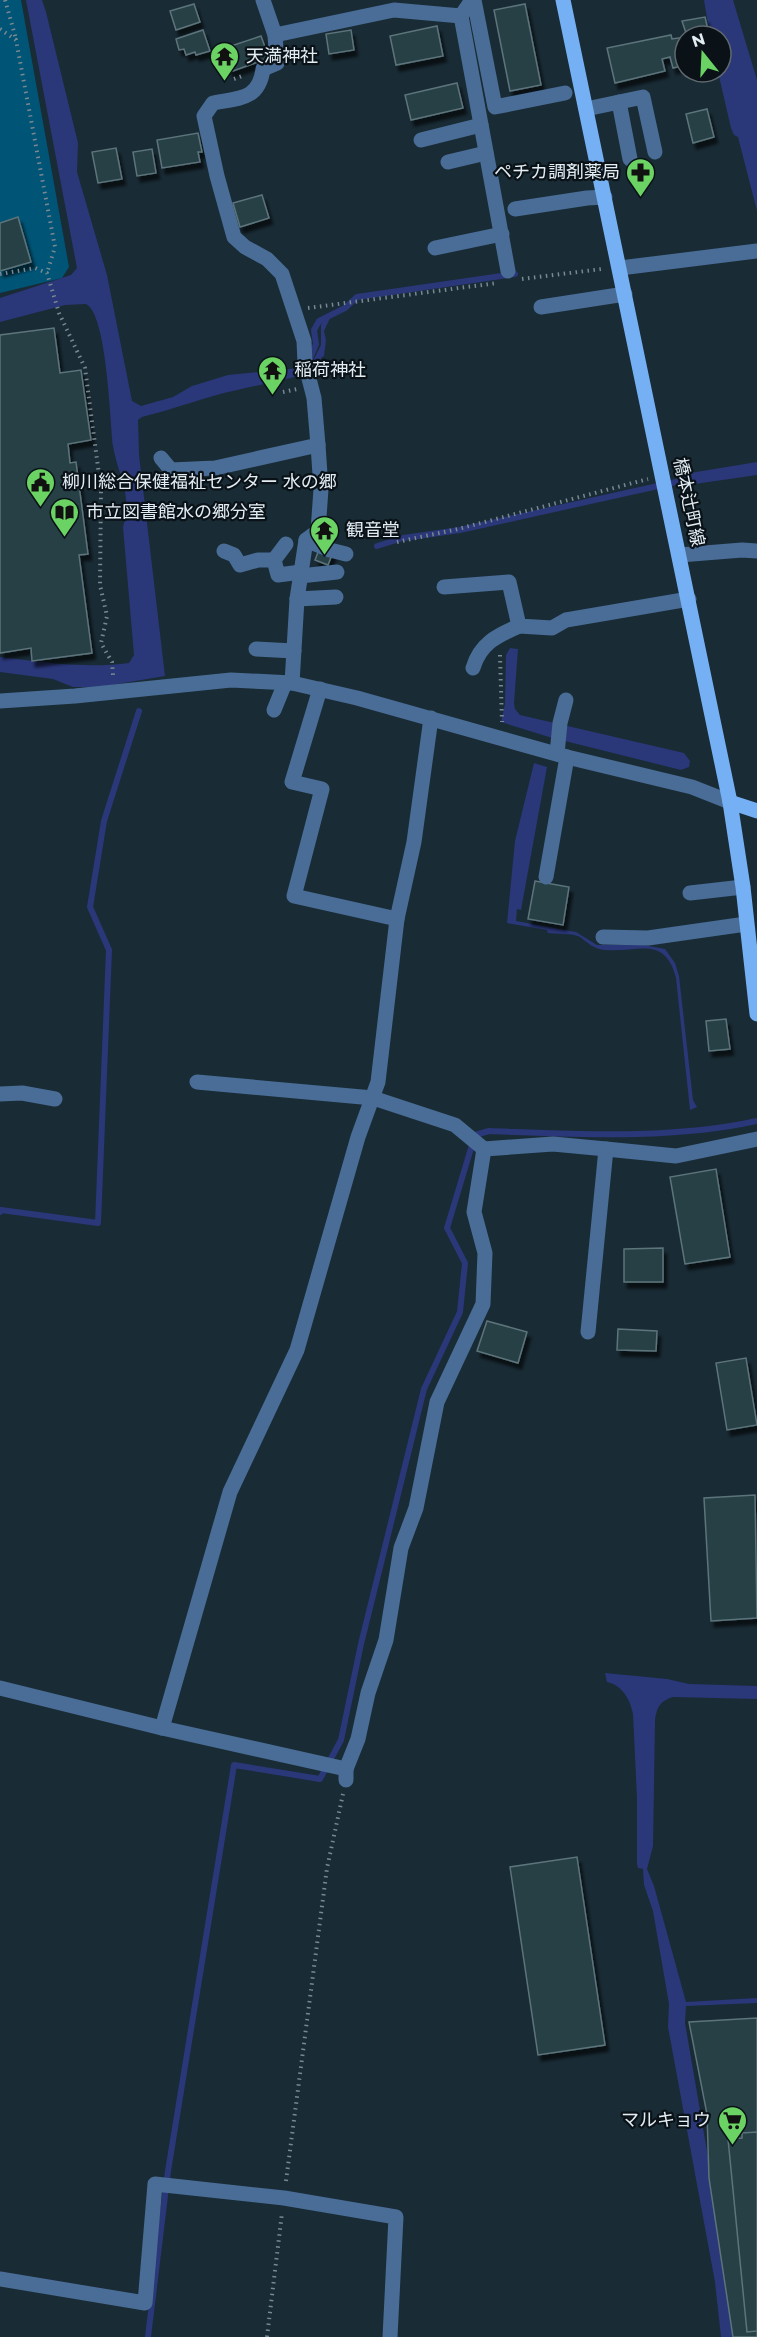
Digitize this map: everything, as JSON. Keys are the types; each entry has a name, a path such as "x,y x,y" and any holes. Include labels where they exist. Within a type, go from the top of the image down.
{"main road":[{"name":"橋本辻町線","path":"563,0 730,802 743,887 757,1014"},
{"path":"730,802 757,811"}],"street":[{"path":"263,0 275,34 277,63 262,69 261,82 256,90 247,96 213,103 204,116 217,176 234,237 244,247 267,259 282,274 296,309 314,398 321,489 317,535 301,574 289,683 274,710"},
{"path":"473,0 461,16 512,277"},
{"path":"473,0 495,107 566,93"},
{"path":"275,34 393,5 461,16"},
{"path":"586,109 643,97 656,152"},
{"path":"619,102 630,159"},
{"path":"422,140 481,125"},
{"path":"448,162 486,153"},
{"path":"515,209 605,197"},
{"path":"435,248 502,234"},
{"path":"244,247 261,246"},
{"path":"620,268 757,251"},
{"path":"542,307 625,294"},
{"path":"161,458 171,470 215,468 318,444"},
{"path":"317,535 330,550 346,554"},
{"path":"274,560 286,544"},
{"path":"224,551 234,555 240,565 258,560 274,560"},
{"path":"680,555 757,551"},
{"path":"274,560 278,575 337,572"},
{"path":"444,587 509,582 513,629"},
{"path":"297,599 336,597"},
{"path":"473,668 477,655 488,643 513,629 552,628 566,620 689,599"},
{"path":"256,649 294,651"},
{"path":"0,701 75,696 231,680 289,683 320,689 498,738 561,752 692,787 730,802"},
{"path":"320,689 292,782 322,789 294,896 397,919"},
{"path":"546,877 561,752 560,723 566,700"},
{"path":"162,1728 230,1492 297,1350 358,1137 373,1098 380,1070 397,919 414,842 431,718"},
{"path":"690,893 743,887"},
{"path":"603,937 648,938 746,924"},
{"path":"197,1082 373,1098 455,1125 484,1149 552,1144 676,1156 757,1139"},
{"path":"0,1094 22,1093 55,1099"},
{"path":"0,1688 346,1774 358,1739 368,1693 386,1640 401,1548 416,1508 437,1402 483,1304 485,1253 474,1212 484,1149"},
{"path":"588,1332 606,1149"},
{"path":"0,2279 145,2303 155,2184 284,2198 396,2217 390,2337"}],"path":[{"path":"5,0 16,40 55,247 47,273 58,313 85,368 101,490 100,585 107,616 101,643 112,662"},
{"path":"0,29 16,40"},
{"path":"0,274 35,268 47,273"},
{"path":"296,309 512,277 602,269"},
{"path":"397,542 664,477"},
{"path":"498,738 502,728 500,656 513,629"},
{"path":"267,2337 327,1868 346,1774"}],"shaded area":[{"path":"0,0 21,0 69,267 62,278 0,293"},
{"path":"26,0 42,0 46,12 78,143 77,172 107,275 132,401 141,406 173,397 192,386 228,375 299,368 301,375 213,396 138,420 139,455 165,676 100,687 73,687 53,679 0,672 0,657 64,664 113,665 129,663 134,655 123,527 126,515 126,495 113,446 103,347 93,312 86,304 65,305 0,322 0,298 71,275 77,268"},
{"path":"704,0 733,0 757,80 757,211 738,137 734,135 731,128 721,84 733,84 733,24 708,24"},
{"path":"330,318 324,331 326,340 324,356 320,363 314,365 313,361 321,345 322,322"},
{"path":"757,462 757,475 688,485 684,474"},
{"path":"510,648 518,649 514,703 520,715 684,753 690,761 689,767 681,770 549,737 501,722 505,704 506,655"},
{"path":"534,763 547,767 521,910 517,909 516,921 576,932 597,945 643,945 665,949 675,963 679,976 693,1100 697,1107 690,1110 676,978 671,964 664,955 646,948 599,949 577,936 548,933 547,930 507,923 515,841"},
{"path":"605,1673 667,1679 689,1684 757,1686 757,1699 673,1697 660,1705 655,1720 653,1846 647,1869 654,1886 686,2002 757,1998 757,2003 686,2006 685,2023 739,2337 721,2337 715,2282 668,2027 669,2004 653,1911 644,1885 643,1869 638,1868 637,1864 633,1714 624,1694 617,1686 607,1682"}],"building":[{"path":"194,4 200,22 176,30 170,11"},
{"path":"525,4 541,85 510,91 494,10"},
{"path":"705,17 707,24 683,24 682,21"},
{"path":"437,26 443,56 396,65 390,36"},
{"path":"203,30 210,51 186,55 184,49 179,50 176,39"},
{"path":"351,30 354,50 329,54 326,34"},
{"path":"671,35 673,68 670,57 662,59 665,71 615,83 607,48"},
{"path":"261,36 269,58 230,72 222,49"},
{"path":"457,83 463,108 411,120 405,95"},
{"path":"707,109 714,137 693,143 686,114"},
{"path":"198,133 202,152 198,152 200,162 162,168 157,140"},
{"path":"116,148 122,179 98,183 92,152"},
{"path":"152,149 156,173 137,176 133,152"},
{"path":"262,195 269,218 240,227 233,203"},
{"path":"18,217 31,262 0,271 0,223"},
{"name":"柳川総合保健福祉センター 水の郷","path":"54,328 60,373 81,370 91,440 68,444 70,463 76,462 88,554 79,555 92,653 32,661 31,648 0,653 0,335"},
{"path":"320,547 333,552 328,565 315,560"},
{"path":"535,881 569,887 563,925 528,919"},
{"path":"726,1019 730,1049 709,1051 706,1021"},
{"path":"716,1169 730,1257 685,1264 670,1177"},
{"path":"663,1248 663,1282 624,1282 624,1249"},
{"path":"487,1321 527,1332 518,1363 477,1351"},
{"path":"618,1329 657,1331 656,1351 617,1350"},
{"path":"746,1358 757,1425 727,1430 716,1363"},
{"path":"755,1495 757,1618 711,1621 704,1498"},
{"path":"577,1857 605,2045 538,2055 510,1867"},
{"name":"マルキョウ","path":"757,2018 757,2337 733,2337 709,2178 707,2114 689,2022"},
{"path":"757,2132 757,2331 747,2332 728,2139 742,2138 742,2133"}],"waterway":[{"path":"309,361 316,344 314,330 319,321 345,308 357,297 515,274"},
{"path":"377,546 403,538 460,530 694,478"},
{"path":"0,1212 1,1210 98,1223 109,950 90,907 104,821 139,711"},
{"path":"148,2337 168,2171 234,1765 320,1779 341,1740 361,1644 424,1389 460,1312 465,1263 447,1228 475,1135 489,1131 589,1134 657,1133 691,1131 757,1121"}],"place":[{"name":"天満神社","path":"225,82"},
{"name":"ペチカ調剤薬局","path":"641,198"},
{"name":"稲荷神社","path":"273,396"},
{"name":"柳川総合保健福祉センター 水の郷","path":"41,508"},
{"name":"市立図書館水の郷分室","path":"65,538"},
{"name":"観音堂","path":"325,556"},
{"name":"マルキョウ","path":"732,2146"}]}
